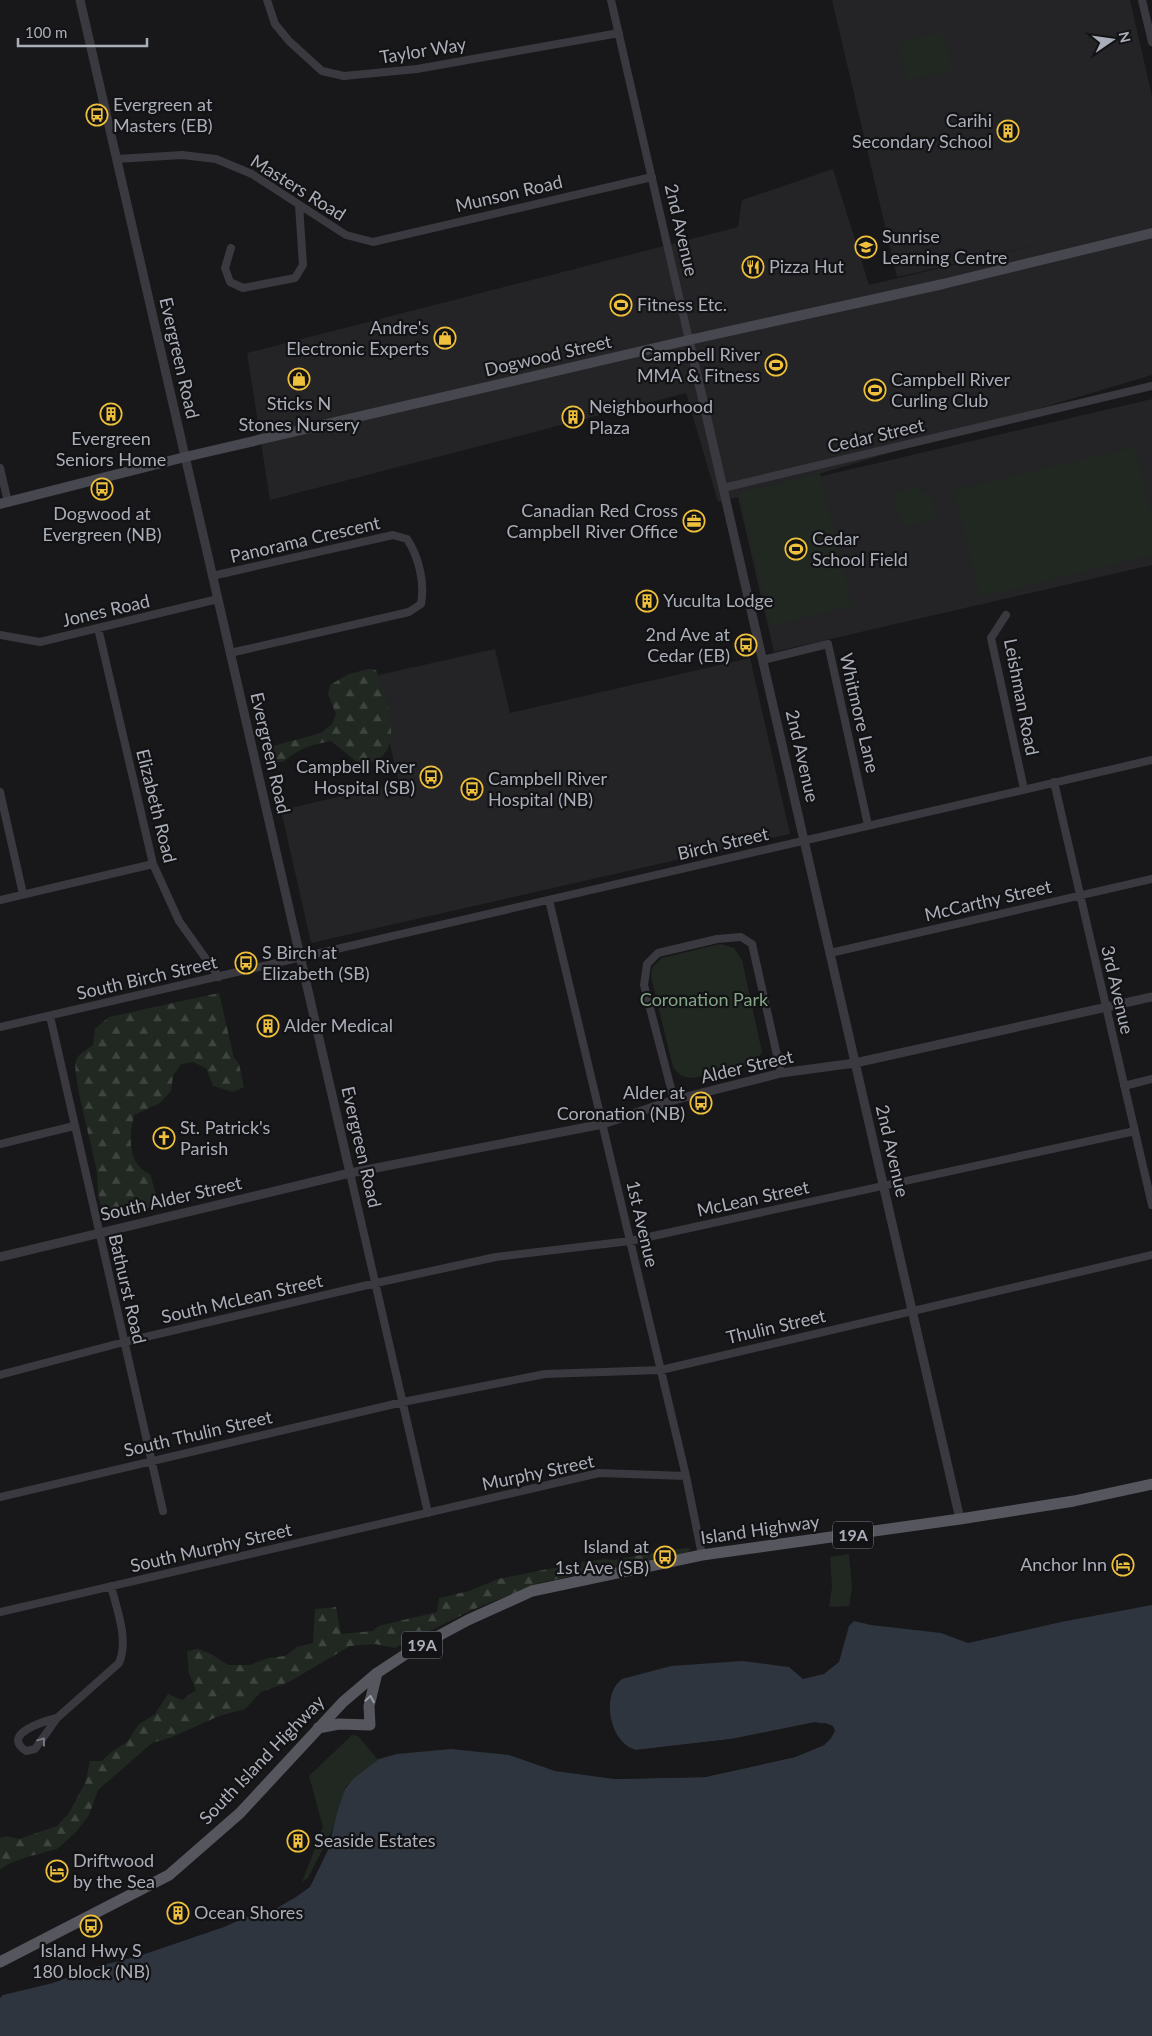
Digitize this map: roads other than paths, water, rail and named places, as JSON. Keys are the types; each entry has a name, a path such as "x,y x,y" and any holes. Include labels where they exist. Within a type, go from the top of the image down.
{"main road":[{"name":"Dogwood Street","path":"4,503 185,457 689,340 943,284 1152,233"},
{"name":"Island Highway","path":"468,1620 539,1590 702,1555 960,1519 1074,1501 1152,1484"},
{"name":"South Island Highway","path":"0,1962 169,1875 240,1813 343,1702 377,1673 412,1650 468,1620"},
{"path":"318,1728 339,1724 370,1724 369,1706 377,1673"}],"street":[{"name":"Evergreen Road","path":"80,0 428,1513"},
{"name":"Taylor Way","path":"267,0 275,24 289,41 322,71 344,76 416,69 619,33"},
{"name":"2nd Avenue","path":"611,0 960,1519"},
{"path":"1142,0 1152,42"},
{"name":"Masters Road","path":"117,159 182,154 216,159 252,174 346,235 373,242"},
{"name":"Munson Road","path":"373,242 652,177"},
{"path":"231,248 224,268 230,282 243,288 295,278 302,265 299,205"},
{"name":"Cedar Street","path":"723,488 1152,386"},
{"path":"0,468 4,503"},
{"name":"Panorama Crescent","path":"212,576 393,535 407,538 414,550 424,590 421,604 409,612 230,654"},
{"name":"Jones Road","path":"0,636 40,642 218,599"},
{"name":"Leishman Road","path":"1006,615 990,638 1024,789"},
{"name":"Elizabeth Road","path":"98,628 153,864 180,921 219,977"},
{"name":"Whitmore Lane","path":"763,660 828,644 868,825"},
{"name":"Birch Street","path":"300,958 1152,760"},
{"name":"3rd Avenue","path":"1054,782 1152,1205"},
{"path":"0,792 23,894"},
{"path":"0,900 153,864"},
{"name":"McCarthy Street","path":"830,953 1152,879"},
{"name":"1st Avenue","path":"550,900 686,1476 702,1555"},
{"path":"674,1100 644,985 648,964 658,953 717,939 741,937 752,944 781,1073"},
{"name":"South Birch Street","path":"0,1027 300,958"},
{"name":"Alder Street","path":"350,1173 603,1124 674,1100 781,1073 855,1063 1152,997"},
{"name":"Bathurst Road","path":"50,1016 163,1511"},
{"path":"1124,1086 1152,1080"},
{"path":"0,1144 74,1126"},
{"name":"McLean Street","path":"376,1283 496,1257 630,1241 1135,1131"},
{"name":"South Alder Street","path":"0,1257 350,1173"},
{"name":"Thulin Street","path":"403,1402 545,1374 661,1370 1152,1255"},
{"name":"South McLean Street","path":"0,1375 124,1342 376,1283"},
{"name":"South Thulin Street","path":"0,1497 403,1402"},
{"name":"Murphy Street","path":"428,1513 599,1473 686,1476"},
{"name":"South Murphy Street","path":"0,1612 428,1513"},
{"path":"57,1718 23,1730 18,1735 17,1742 20,1747 26,1751 35,1749 57,1718 119,1663 124,1653 122,1634 111,1586"}],"place":[{"name":"Evergreen at Masters (EB)","path":"97,115"},
{"name":"Carihi Secondary School","path":"1008,131"},
{"name":"Sunrise Learning Centre","path":"866,247"},
{"name":"Pizza Hut","path":"753,267"},
{"name":"Fitness Etc.","path":"621,305"},
{"name":"Andre's Electronic Experts","path":"445,338"},
{"name":"Campbell River MMA & Fitness","path":"776,365"},
{"name":"Sticks N Stones Nursery","path":"299,379"},
{"name":"Campbell River Curling Club","path":"875,390"},
{"name":"Evergreen Seniors Home","path":"111,414"},
{"name":"Neighbourhood Plaza","path":"573,417"},
{"name":"Dogwood at Evergreen (NB)","path":"102,489"},
{"name":"Canadian Red Cross Campbell River Office","path":"694,521"},
{"name":"Cedar School Field","path":"796,549"},
{"name":"Yuculta Lodge","path":"647,601"},
{"name":"2nd Ave at Cedar (EB)","path":"746,645"},
{"name":"Campbell River Hospital (SB)","path":"431,777"},
{"name":"Campbell River Hospital (NB)","path":"472,789"},
{"name":"S Birch at Elizabeth (SB)","path":"246,963"},
{"name":"Alder Medical","path":"268,1026"},
{"name":"Alder at Coronation (NB)","path":"701,1103"},
{"name":"St. Patrick's Parish","path":"164,1138"},
{"name":"Island at 1st Ave (SB)","path":"665,1557"},
{"name":"Anchor Inn","path":"1123,1565"},
{"name":"Seaside Estates","path":"298,1841"},
{"name":"Driftwood by the Sea","path":"57,1871"},
{"name":"Ocean Shores","path":"178,1913"},
{"name":"Island Hwy S 180 block (NB)","path":"91,1926"}],"park label":[{"name":"Coronation Park","path":"704,1000"}]}
